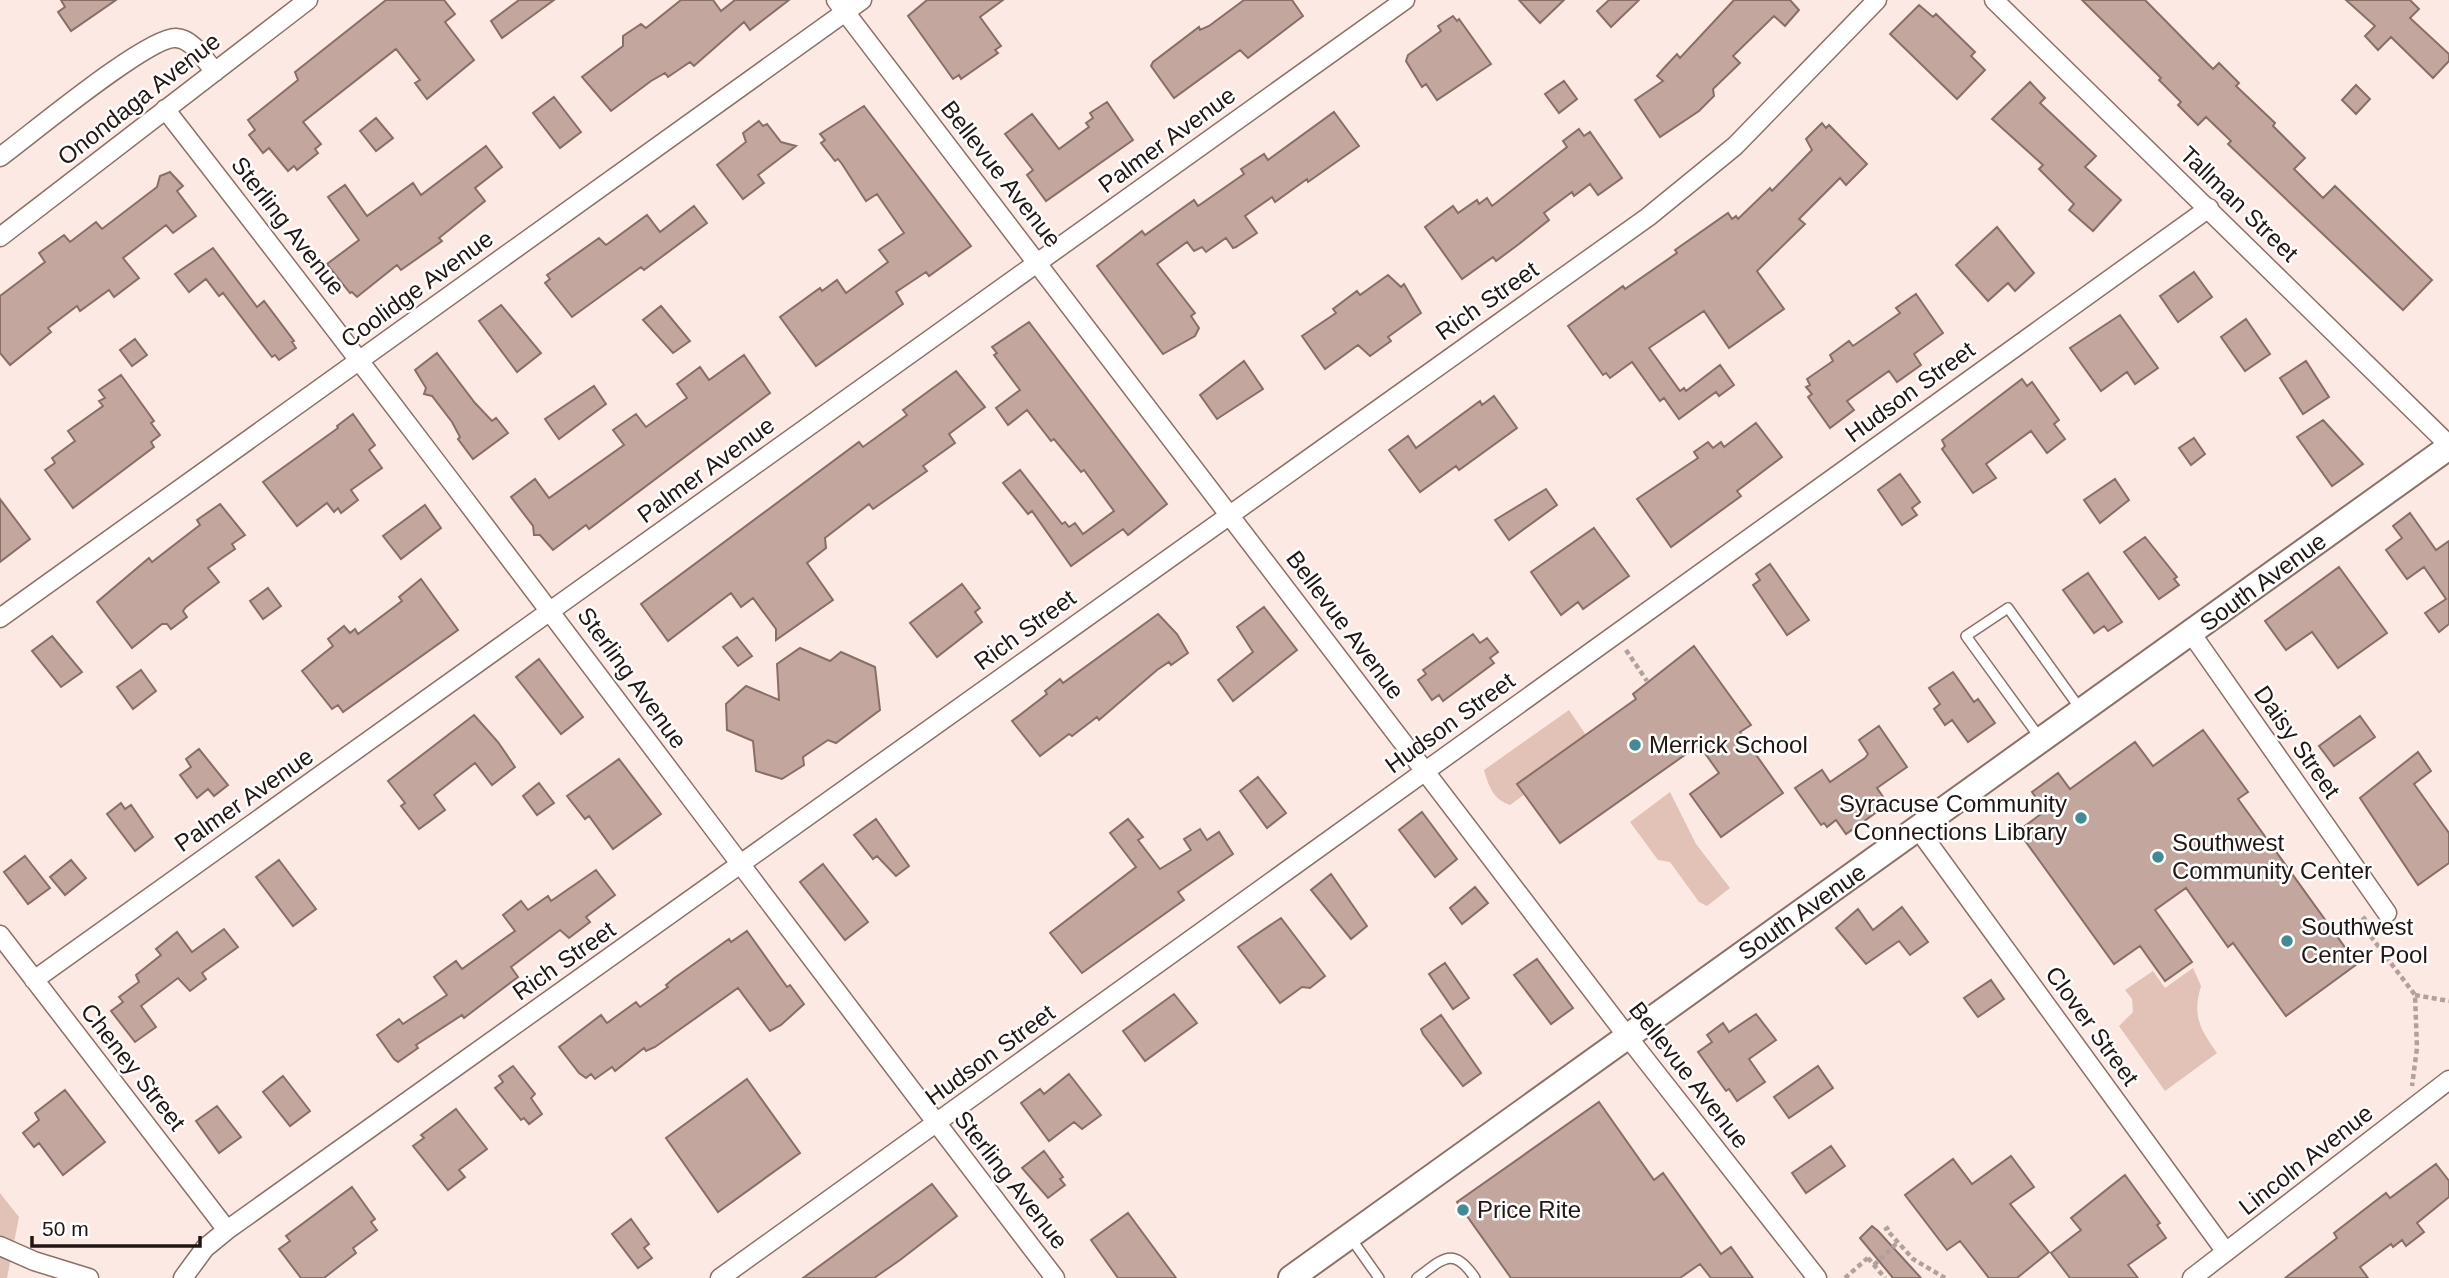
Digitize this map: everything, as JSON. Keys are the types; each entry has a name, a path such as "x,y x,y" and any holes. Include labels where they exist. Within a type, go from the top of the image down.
{"main road":[{"name":"South Avenue","path":"1291,1278 2449,446"}],"street":[{"name":"Onondaga Avenue","path":"0,237 308,0"},
{"name":"Coolidge Avenue","path":"0,618 361,360 841,6 862,0"},
{"name":"Palmer Avenue","path":"34,980 1405,0"},
{"name":"Rich Street","path":"183,1278 205,1248 227,1230 740,866 1699,178 1735,146 1877,0"},
{"name":"Tallman Street","path":"1994,0 2449,446"},
{"name":"Bellevue Avenue","path":"841,6 1816,1278"},
{"path":"0,157 136,55 164,38 178,37 190,42 215,72"},
{"name":"Sterling Avenue","path":"166,109 552,611 740,866 1055,1278"},
{"name":"Hudson Street","path":"720,1278 2209,208"},
{"name":"Daisy Street","path":"2191,633 2384,909"},
{"name":"Clover Street","path":"1918,829 2226,1252"},
{"name":"Cheney Street","path":"0,935 227,1230"},
{"name":"Lincoln Avenue","path":"2192,1278 2449,1080"},
{"path":"1,1248 89,1278"}],"lane":[{"path":"2042,740 1966,636 2008,608 2082,711"},
{"path":"1349,1236 1379,1278"},
{"path":"1417,1278 1444,1258 1453,1257 1464,1261 1475,1278"}],"path":[{"path":"1630,656 1647,681"},
{"path":"2384,909 2360,922 2415,995 2417,1048 2408,1111"},
{"path":"2415,995 2449,1001"},
{"path":"1889,1227 1886,1229 1913,1259 1945,1278"},
{"path":"1874,1265 1897,1242"},
{"path":"1846,1278 1869,1257 1885,1278"}],"shaded area":[{"path":"1569,710 1586,735 1517,784 1525,794 1510,805 1499,799 1490,787 1484,770"},
{"path":"1670,792 1696,844 1730,888 1707,906 1699,902 1670,862 1658,860 1630,822"},
{"path":"2193,968 2201,986 2197,1006 2199,1022 2217,1053 2165,1091 2119,1026 2133,1012 2132,999 2125,990 2153,971 2165,988"},
{"path":"0,1193 19,1217 7,1278 0,1278"}],"building":[{"path":"61,0 116,0 71,31 58,12 65,7"},
{"path":"386,0 444,0 455,14 445,22 474,60 427,99 415,83 420,80 396,49 303,122 321,144 315,149 318,153 297,170 294,166 288,171 269,148 263,153 249,135 255,130 248,120 298,80 295,72"},
{"path":"519,0 554,0 502,38 491,21"},
{"path":"681,0 713,0 721,11 735,0 789,0 750,30 744,22 694,66 690,62 668,77 665,73 611,111 582,77 623,46 623,36 641,24 646,28"},
{"path":"927,0 1003,0 980,17 1001,46 995,50 998,53 961,79 959,75 953,79 908,16"},
{"path":"1244,0 1292,0 1303,16 1248,58 1240,50 1174,98 1151,66 1153,62 1199,27 1200,30 1209,26"},
{"path":"1519,0 1564,0 1540,23"},
{"path":"1609,0 1639,0 1611,27 1597,11"},
{"path":"1734,0 1790,0 1799,10 1785,26 1774,16 1733,56 1740,63 1713,89 1714,96 1699,111 1660,137 1635,100 1663,81 1657,76 1664,68 1677,54 1680,58"},
{"path":"2082,0 2145,0 2213,69 2219,63 2239,83 2236,86 2275,123 2273,126 2305,158 2294,169 2323,198 2335,186 2432,280 2403,310 2228,144 2231,141 2206,117 2198,125 2178,105 2181,102 2159,80 2161,78"},
{"path":"2346,0 2410,0 2419,9 2410,18 2449,54 2449,61 2433,78 2391,37 2378,50 2365,36 2375,26"},
{"path":"1919,5 1933,17 1936,14 1975,52 1971,56 1985,70 1957,99 1890,34"},
{"path":"1453,16 1457,21 1459,19 1491,64 1437,100 1426,84 1422,87 1406,61 1408,55 1441,31 1438,26"},
{"path":"1564,81 1577,99 1559,113 1545,94"},
{"path":"2030,82 2045,98 2040,103 2096,156 2085,167 2121,200 2093,231 2069,210 2074,204 2039,169 2043,165 1992,119"},
{"path":"2356,85 2370,99 2356,114 2342,100"},
{"path":"554,97 581,132 560,148 533,113"},
{"path":"1107,102 1133,140 1046,201 1027,175 1033,170 1005,134 1032,114 1059,149 1089,127 1086,123 1093,118 1090,113"},
{"path":"864,106 971,246 929,276 926,272 896,292 903,304 816,366 780,317 820,288 822,291 837,280 846,293 888,262 879,250 904,233 877,194 866,201 842,164 838,159 835,161 821,143 825,140 820,134"},
{"path":"1334,112 1359,146 1308,182 1307,179 1275,202 1272,197 1245,216 1257,233 1236,247 1233,248 1226,238 1206,252 1202,247 1194,251 1187,242 1157,264 1195,313 1191,316 1199,328 1195,336 1163,354 1097,266 1142,231 1145,235 1194,200 1198,206 1244,174 1241,169 1264,154 1268,160"},
{"path":"376,118 393,138 376,151 360,131"},
{"path":"759,121 763,126 767,124 781,142 796,146 758,175 764,183 743,199 717,165 746,142 743,133"},
{"path":"1822,123 1826,128 1829,125 1867,164 1846,185 1840,178 1799,219 1805,224 1757,271 1784,309 1729,348 1704,311 1649,348 1680,391 1684,388 1686,391 1720,365 1734,385 1719,396 1716,392 1679,419 1664,398 1660,401 1632,362 1610,378 1606,373 1603,375 1568,326 1623,286 1625,289 1677,253 1675,250 1728,213 1732,219 1736,216 1738,219 1770,188 1772,191 1812,150 1806,139"},
{"path":"1579,129 1584,136 1590,132 1622,178 1598,195 1590,184 1574,196 1572,192 1544,213 1549,220 1519,244 1496,261 1493,257 1462,279 1425,227 1453,206 1458,213 1477,200 1479,204 1487,198 1492,206 1567,147 1563,141"},
{"path":"486,146 502,167 475,188 485,201 439,238 442,241 401,270 397,265 357,297 350,293 327,264 359,240 328,197 345,185 367,216 413,183 421,195"},
{"path":"170,172 183,186 177,191 196,216 173,233 166,225 123,258 139,278 114,297 109,290 80,311 77,306 48,328 51,332 10,365 0,353 0,296 45,262 39,253 64,235 70,242 96,222 102,229 157,187 160,176"},
{"path":"694,206 707,223 644,270 641,267 572,317 545,283 550,279 547,275 599,238 606,245 647,215 660,232"},
{"path":"1997,227 2034,273 2015,291 2008,283 1988,301 1956,265"},
{"path":"213,248 257,307 264,301 294,341 292,342 296,348 279,360 275,355 272,357 223,293 219,296 206,279 189,292 175,274"},
{"path":"2194,272 2212,297 2178,322 2160,296"},
{"path":"1388,275 1401,287 1404,284 1421,313 1388,337 1391,341 1370,356 1358,345 1325,369 1302,336 1336,313 1333,309 1357,291 1360,295"},
{"path":"1916,294 1943,333 1914,354 1921,365 1897,382 1889,371 1847,401 1854,410 1830,428 1808,397 1812,394 1806,387 1810,385 1807,379 1833,361 1830,355 1849,341 1853,346 1900,313 1896,308"},
{"path":"501,305 541,353 517,372 479,321"},
{"path":"661,306 690,341 673,353 643,320"},
{"path":"2120,315 2158,368 2135,384 2127,372 2101,391 2070,348"},
{"path":"2246,319 2270,354 2245,371 2221,337"},
{"path":"1029,322 1167,504 1128,535 1123,529 1071,566 1032,511 1028,514 1003,483 1020,470 1062,524 1065,522 1069,527 1075,523 1083,534 1114,511 1084,470 1081,472 1054,439 1051,441 1027,410 1008,425 996,408 1020,390 994,355 997,353 992,347"},
{"path":"135,339 147,355 132,366 120,350"},
{"path":"437,353 475,403 492,421 496,418 508,433 473,459 458,439 460,437 452,422 432,396 424,394 426,388 415,370"},
{"path":"744,355 770,393 589,529 586,525 553,550 540,535 534,535 533,526 511,497 535,479 549,498 624,445 613,430 636,414 646,427 687,398 677,384 700,367 709,380"},
{"path":"1244,361 1263,389 1217,419 1200,395"},
{"path":"2306,361 2329,397 2303,414 2280,378"},
{"path":"956,371 985,407 949,434 955,443 923,466 927,471 873,509 869,504 825,538 826,548 807,563 833,600 776,640 776,629 753,598 741,607 731,593 668,641 641,604 859,442 863,447 907,415 903,410"},
{"path":"121,375 154,421 151,423 160,435 151,442 154,447 73,508 45,470 55,463 52,458 75,441 68,431 103,406 99,401 105,398 99,390"},
{"path":"2022,379 2027,386 2032,382 2059,420 2054,424 2065,439 2047,453 2031,431 1986,464 1996,478 1973,493 1942,449 1945,446 1942,440"},
{"path":"594,386 606,404 559,439 545,419"},
{"path":"1494,396 1517,428 1459,470 1456,466 1420,492 1389,450 1408,436 1416,448 1480,401 1482,405"},
{"path":"353,414 375,445 369,450 382,468 351,490 358,500 341,513 338,508 334,512 327,503 297,526 263,482 338,428 337,426"},
{"path":"2323,420 2363,464 2332,486 2297,437"},
{"path":"1756,423 1782,457 1737,491 1741,496 1671,547 1637,499 1698,458 1694,452 1708,442 1713,448 1721,442 1724,447"},
{"path":"2194,438 2205,454 2191,465 2179,448"},
{"path":"1900,474 1920,502 1912,508 1917,515 1902,525 1878,490"},
{"path":"2115,479 2129,500 2100,523 2084,500"},
{"path":"1546,489 1557,505 1509,540 1495,520"},
{"path":"0,499 30,539 0,562"},
{"path":"220,504 245,535 232,544 235,549 208,568 219,582 186,607 183,611 187,617 171,629 167,624 162,624 132,648 97,602 149,558 152,562 200,525 197,520"},
{"path":"425,505 441,528 401,559 383,536"},
{"path":"2410,513 2436,550 2449,541 2449,624 2439,632 2425,613 2446,599 2424,567 2407,579 2386,550 2402,538 2393,526"},
{"path":"1594,528 1629,576 1583,609 1578,602 1561,615 1531,572"},
{"path":"2145,537 2177,577 2174,579 2179,585 2159,599 2124,552"},
{"path":"1770,564 1809,620 1787,635 1753,585 1760,580 1756,574"},
{"path":"2339,567 2387,633 2338,668 2312,632 2286,650 2265,621"},
{"path":"2088,573 2122,622 2108,631 2104,626 2094,633 2063,590"},
{"path":"421,579 458,630 343,712 338,705 332,709 302,671 333,646 328,639 344,626 350,633 355,629 358,634 402,601 399,597"},
{"path":"962,584 980,608 975,612 982,622 937,657 910,623"},
{"path":"268,588 281,606 263,619 250,601"},
{"path":"1264,607 1297,650 1233,701 1218,680 1253,652 1237,627"},
{"path":"1158,614 1177,634 1188,653 1171,665 1169,662 1157,670 1099,720 1097,717 1072,736 1069,734 1040,756 1012,721 1047,694 1045,691 1060,679 1063,683"},
{"path":"1473,634 1480,643 1487,638 1498,652 1490,658 1494,663 1443,701 1439,695 1432,700 1418,680 1426,674 1423,670"},
{"path":"52,636 82,672 61,687 32,651"},
{"path":"737,637 752,656 738,666 723,647"},
{"path":"1694,646 1751,725 1740,732 1783,793 1721,837 1690,794 1719,773 1699,745 1560,843 1517,784 1636,699 1633,694"},
{"path":"800,648 830,661 841,652 875,667 880,710 836,743 828,740 803,757 804,765 782,779 756,771 753,741 727,730 726,704 746,686 779,700 777,664"},
{"path":"539,659 583,717 561,734 516,677"},
{"path":"141,670 156,691 133,709 117,687"},
{"path":"1953,672 1974,702 1978,699 1995,723 1968,742 1952,720 1945,725 1934,709 1940,704 1929,688"},
{"path":"474,715 498,742 515,767 492,785 475,763 434,795 445,810 419,829 401,806 405,803 388,781"},
{"path":"2360,716 2375,737 2334,766 2319,746"},
{"path":"1879,726 1907,767 1877,788 1888,804 1846,834 1836,820 1827,827 1824,823 1821,825 1795,788 1822,770 1830,782 1865,758 1868,754 1859,740"},
{"name":"Southwest Community Center","path":"2203,730 2248,792 2238,799 2357,964 2286,1016 2233,943 2228,947 2186,888 2155,910 2192,962 2165,981 2140,946 2114,964 2018,831 2045,811 2032,792 2058,773 2070,789 2135,742 2153,766"},
{"path":"199,749 228,785 214,796 208,789 197,798 180,775 191,767 186,759"},
{"path":"2418,752 2431,771 2414,784 2449,833 2449,863 2418,885 2360,798"},
{"path":"619,759 661,814 613,849 589,816 585,819 567,796"},
{"path":"1258,777 1286,813 1267,828 1240,791"},
{"path":"539,783 554,803 537,815 523,796"},
{"path":"121,803 125,809 131,805 153,837 135,851 107,814"},
{"path":"1422,812 1457,859 1435,877 1399,830"},
{"path":"876,819 909,866 896,876 877,856 873,859 854,835"},
{"path":"1128,819 1143,837 1138,840 1160,869 1191,850 1184,839 1200,829 1207,840 1219,832 1233,854 1178,892 1184,900 1082,973 1050,933 1136,867 1110,833"},
{"path":"25,856 50,888 28,904 4,872"},
{"path":"71,860 86,878 65,895 50,877"},
{"path":"279,860 316,909 293,926 256,877"},
{"path":"823,864 868,922 845,940 800,882"},
{"path":"596,870 615,895 586,917 590,922 569,938 560,930 511,967 518,977 464,1018 462,1015 416,1045 418,1048 398,1062 394,1059 377,1035 399,1019 403,1024 447,995 434,977 456,961 462,969 515,931 503,915 521,901 528,910 548,896 551,901"},
{"path":"1331,874 1367,926 1351,939 1311,890"},
{"path":"1475,887 1488,903 1462,924 1450,908"},
{"path":"1902,907 1928,942 1910,955 1899,941 1866,964 1836,928 1858,909 1873,930"},
{"path":"1281,918 1325,976 1310,988 1302,987 1280,1003 1238,947"},
{"path":"224,929 238,947 202,973 206,979 190,991 178,978 141,1006 156,1027 135,1042 111,1011 123,1002 119,997 139,982 136,975 161,955 156,949 177,932 192,952"},
{"path":"747,931 787,987 790,985 804,1004 781,1025 770,1031 738,988 655,1047 646,1051 644,1048 615,1071 612,1067 595,1079 591,1074 586,1078 579,1073 559,1047 601,1015 607,1023 636,1002 640,1007 668,987 666,985 673,979 729,939 731,942"},
{"path":"1537,959 1573,1008 1551,1024 1514,975"},
{"path":"1445,963 1469,998 1453,1009 1429,974"},
{"path":"1991,980 2004,999 1978,1017 1964,998"},
{"path":"1174,994 1197,1023 1145,1061 1123,1031"},
{"path":"1756,1014 1776,1040 1749,1059 1765,1082 1737,1101 1729,1089 1726,1091 1698,1052 1712,1042 1707,1035 1723,1023 1729,1032"},
{"path":"1441,1015 1481,1073 1463,1086 1421,1029"},
{"path":"513,1066 535,1094 531,1098 542,1114 529,1124 524,1118 521,1120 495,1088 503,1082 499,1076"},
{"path":"1818,1066 1833,1088 1789,1118 1774,1097"},
{"path":"1069,1074 1101,1115 1082,1129 1074,1122 1049,1141 1021,1103 1040,1089 1044,1094"},
{"path":"283,1076 310,1111 290,1126 263,1092"},
{"path":"747,1079 800,1153 718,1212 666,1138"},
{"path":"65,1090 105,1142 63,1175 39,1143 34,1147 23,1133 39,1120 35,1113"},
{"path":"1599,1102 1654,1180 1663,1173 1721,1254 1731,1247 1753,1278 1711,1278 1700,1264 1680,1278 1511,1278 1457,1202"},
{"path":"217,1106 241,1137 219,1153 196,1121"},
{"path":"456,1109 487,1149 459,1170 465,1177 448,1190 413,1146 424,1138 421,1135"},
{"path":"1831,1146 1845,1166 1806,1193 1792,1173"},
{"path":"1044,1151 1063,1177 1060,1179 1065,1185 1048,1198 1022,1168"},
{"path":"2011,1156 2034,1187 2010,1204 2049,1252 2017,1278 1989,1278 1960,1241 1947,1250 1905,1195 1953,1159 1972,1184"},
{"path":"2436,1164 2449,1181 2449,1197 2417,1223 2424,1232 2406,1246 2402,1240 2393,1247 2391,1244 2360,1267 2368,1278 2285,1278 2337,1238 2334,1233 2386,1193 2390,1198"},
{"path":"2125,1175 2160,1223 2157,1225 2166,1238 2128,1265 2138,1278 2070,1278 2051,1253 2081,1230 2071,1218"},
{"path":"932,1184 957,1216 900,1260 874,1278 803,1278"},
{"path":"352,1187 375,1219 371,1222 377,1230 353,1248 356,1253 324,1278 301,1278 279,1249 290,1241 286,1236"},
{"path":"1128,1213 1176,1278 1118,1278 1091,1240"},
{"path":"631,1219 649,1244 644,1248 652,1258 638,1268 612,1234"},
{"path":"1872,1226 1921,1278 1893,1278 1860,1238"}],"place":[{"name":"Merrick School","path":"1635,745"},
{"name":"Syracuse Community Connections Library","path":"2081,818"},
{"name":"Southwest Community Center","path":"2158,857"},
{"name":"Southwest Center Pool","path":"2287,941"},
{"name":"Price Rite","path":"1463,1210"}]}
